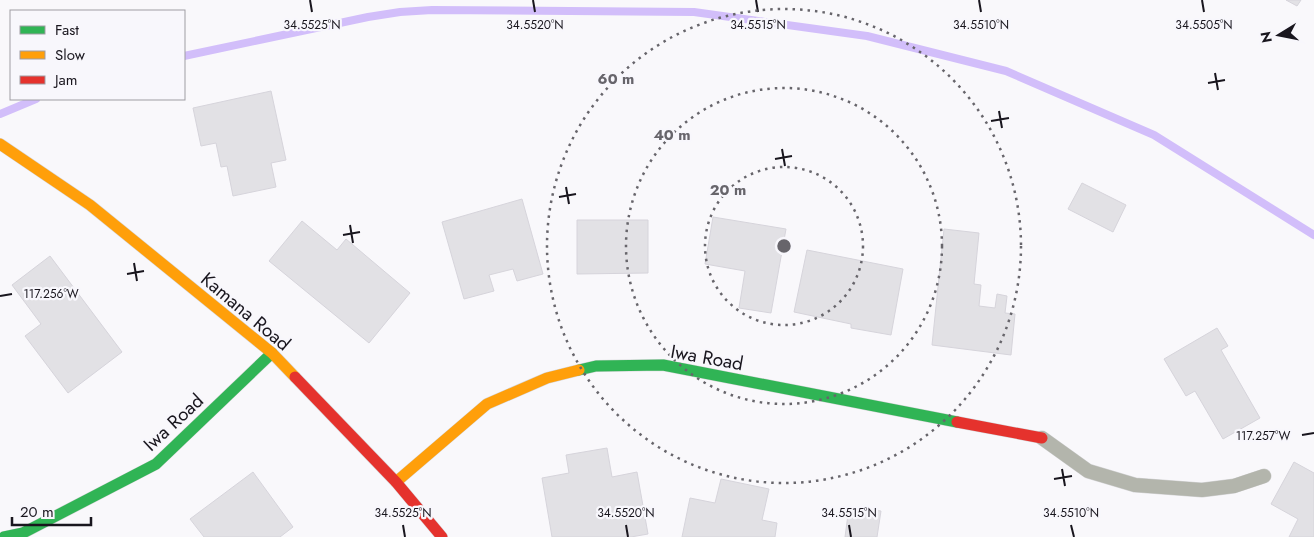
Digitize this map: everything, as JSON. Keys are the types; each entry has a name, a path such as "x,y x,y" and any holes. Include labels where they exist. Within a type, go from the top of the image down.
{"street":[{"name":"Kamana Road","path":"0,144 90,204 272,354 396,482 442,537"},
{"name":"Iwa Road","path":"4,537 24,533 156,464 272,354"},
{"name":"Iwa Road","path":"396,482 487,404 547,378 596,366 663,365 1042,438"}],"lane":[{"path":"1042,438 1088,471 1134,485 1202,490 1234,486 1264,476"}],"building":[{"path":"1286,0 1301,0 1297,6"},
{"path":"271,91 286,160 271,163 276,187 233,196 227,166 221,167 216,143 201,146 193,108"},
{"path":"1082,183 1126,205 1113,232 1068,209"},
{"path":"522,199 543,274 517,281 513,269 489,275 494,291 464,299 442,222"},
{"path":"713,217 786,229 771,313 739,308 745,271 705,264"},
{"path":"577,220 648,220 648,273 577,274"},
{"path":"302,221 337,250 346,239 410,293 369,343 269,261"},
{"path":"944,229 979,233 974,284 981,285 979,306 995,308 997,294 1007,296 1005,313 1015,314 1011,355 932,345"},
{"path":"807,250 903,269 891,335 851,328 851,324 794,312"},
{"path":"50,256 122,352 68,393 25,336 41,324 12,285"},
{"path":"1217,328 1228,346 1221,350 1260,418 1223,439 1195,391 1186,396 1164,359"},
{"path":"607,448 612,477 637,472 648,534 631,537 552,537 542,478 569,473 566,455"},
{"path":"1294,462 1314,473 1314,537 1289,537 1298,519 1271,504"},
{"path":"253,472 293,527 280,537 204,537 190,519"},
{"path":"721,479 769,489 762,520 777,523 775,537 682,537 690,498 715,503"},
{"path":"849,507 881,511 877,537 845,537"}],"waterway":[{"path":"185,56 368,17 432,10 694,12 867,36 1006,71 1154,135 1314,235"},
{"path":"0,114 34,100"}],"traffic: fast":[{"path":"4,537 23,533 156,464 272,353"},
{"path":"579,370 596,366 663,365 957,422"}],"traffic: slow":[{"path":"0,144 90,205 272,353 295,377"},
{"path":"396,482 487,404 547,378 579,370"}],"traffic: jam":[{"path":"295,377 396,482 442,537"},
{"path":"957,422 1042,438"}]}
